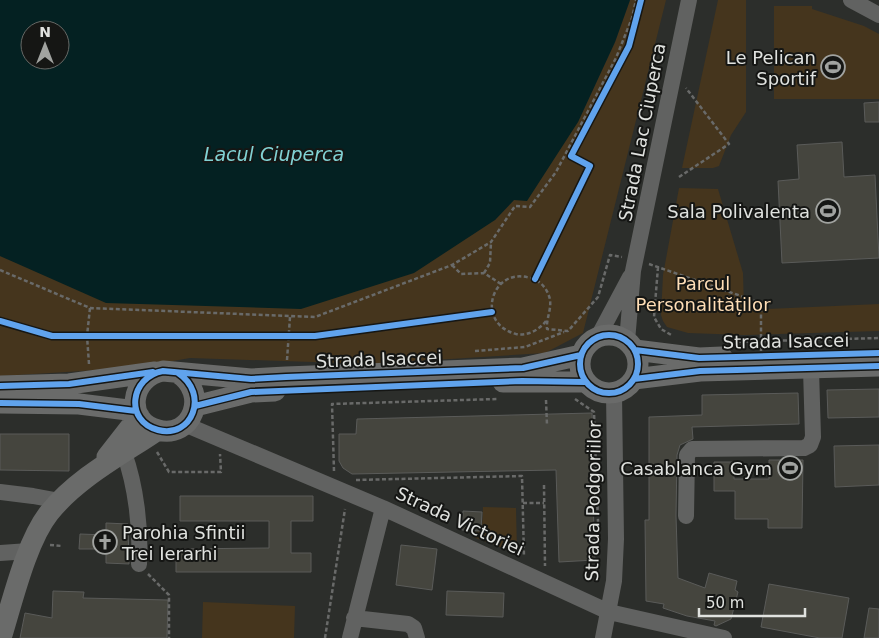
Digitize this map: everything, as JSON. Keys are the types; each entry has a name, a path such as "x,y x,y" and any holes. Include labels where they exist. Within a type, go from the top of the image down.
{"main road":[{"name":"Strada Isaccei","path":"598,337 607,335 618,336 631,346 700,358 761,349 879,353"},
{"path":"579,390 580,355 584,347 598,337"},
{"path":"631,346 638,360 638,370 634,379"},
{"name":"Strada Isaccei","path":"0,386 69,384 170,371 251,378 523,368 580,355"},
{"name":"Strada Isaccei","path":"195,406 251,392 522,381 579,390 614,393 624,389 634,379 700,371 879,366"},
{"path":"155,372 147,376 140,383 135,401 138,413 160,439"},
{"path":"94,472 127,460 189,419 195,406 194,390 190,383 178,373"},
{"path":"0,403 79,404 138,413"},
{"path":"1,638 38,547 39,528 60,501 94,472 138,413"}],"street":[{"name":"Strada Lac Ciuperca","path":"631,346 633,271 689,0"},
{"path":"851,0 879,15"},
{"name":"Strada Lac Ciuperca","path":"598,337 633,271"},
{"path":"686,516 687,455 692,450 804,448 810,445 813,437 811,369"},
{"name":"Strada Podgoriilor","path":"602,638 614,581 616,539 614,393"},
{"name":"Strada Victoriei","path":"184,424 383,508 609,612 724,638"},
{"path":"127,460 140,543 139,564"},
{"path":"0,492 60,501"},
{"path":"350,638 383,508"},
{"path":"0,553 38,547"},
{"path":"354,618 408,624 414,628 417,638"}],"path":[{"path":"0,270 90,308 315,317 452,265 491,242 515,206 530,207 556,172 616,58 632,18 636,0"},
{"path":"571,156 629,46 641,0"},
{"path":"674,72 729,144 679,177"},
{"path":"484,273 490,263 491,242"},
{"path":"452,265 461,274 484,273 501,284"},
{"path":"658,267 654,317 661,329 672,336 681,337"},
{"path":"535,279 539,271"},
{"path":"525,276 535,279 545,289 550,301 550,311 546,321 533,332 522,335 507,331 500,326 492,312 493,296 501,284 515,277 525,276"},
{"path":"761,303 761,349"},
{"path":"90,308 87,336 91,382"},
{"path":"482,313 492,312"},
{"path":"286,377 287,336 290,316"},
{"path":"78,336 96,336"},
{"path":"278,336 296,336"},
{"path":"726,342 761,349 879,338"},
{"path":"579,390 594,412 599,549"},
{"path":"546,398 547,424"},
{"path":"335,477 332,404 498,399"},
{"path":"160,439 157,452 170,472 221,472 220,450 227,454"},
{"path":"127,460 157,452"},
{"path":"334,470 342,473"},
{"path":"348,477 356,480 522,476 524,563"},
{"path":"544,485 545,572"},
{"path":"523,503 544,503"},
{"path":"325,638 346,505"},
{"path":"38,547 46,545 62,546"},
{"path":"139,564 169,594 169,638"}],"green space":[{"path":"630,0 666,0 583,333 545,353 371,364 190,358 133,368 0,376 0,256 22,265 495,220 514,200 578,122 615,42"},
{"path":"718,0 746,0 746,112 731,135 719,166 713,168 682,168"},
{"path":"774,6 812,6 812,9 864,26 879,34 879,99 774,99"},
{"name":"Parcul Personalităților","path":"679,188 718,189 743,273 744,310 879,304 879,331 744,335 688,333 667,327 661,315 663,275"},
{"path":"483,507 516,508 517,553 473,537 473,532 482,531"},
{"path":"203,602 295,606 294,638 202,638"}],"water":[{"name":"Lacul Ciuperca","path":"0,0 630,0 615,42 578,122 527,201 514,200 495,220 414,273 301,309 106,303 0,256"}],"building":[{"path":"879,102 879,122 865,122 864,103"},
{"name":"Sala Polivalenta","path":"842,142 844,177 875,175 879,258 782,263 778,181 799,179 797,145"},
{"path":"879,389 879,417 828,418 827,390"},
{"path":"798,393 799,424 692,427 693,439 680,445 677,455 678,578 705,588 709,573 737,581 735,590 738,592 731,619 716,626 714,625 715,621 687,616 663,608 664,604 646,601 645,520 649,520 649,417 702,415 702,395"},
{"path":"592,413 595,560 559,562 556,470 352,474 343,468 339,461 339,434 356,434 357,419"},
{"path":"0,434 69,434 69,471 0,470"},
{"path":"879,445 879,485 835,487 834,446"},
{"path":"769,460 803,460 802,528 768,528 768,519 735,519 735,491 714,491 714,462 734,462 734,479 769,479"},
{"path":"180,496 313,496 313,521 291,521 291,553 311,553 311,572 176,572 176,549 269,548 269,521 180,521"},
{"path":"463,511 482,512 481,531 462,530"},
{"name":"Parohia Sfintii Trei Ierarhi","path":"106,523 128,524 129,564 106,563 106,549 79,549 80,534 106,535"},
{"path":"401,545 437,549 432,590 396,585"},
{"path":"769,584 849,598 842,638 820,638 761,627"},
{"path":"53,591 84,592 83,598 168,600 167,638 20,638 25,613 52,618"},
{"path":"447,591 504,593 503,617 446,615"},
{"path":"869,608 879,609 879,638 864,638"}],"cycle path":[{"path":"535,279 590,166 571,156 629,46 641,0"},
{"path":"0,321 52,336 315,336 492,312"},
{"path":"603,335 615,335 630,343 638,358 638,364 638,370 630,385 615,393 603,393 588,385 580,370 580,358 588,343 603,335"},
{"path":"635,350 699,358 879,353"},
{"path":"178,373 188,382 193,392 195,403 193,413 180,428 170,431 158,430 147,425 140,418 136,409 135,399 144,381 152,375 163,371 251,379 523,368 581,355"},
{"path":"634,379 700,371 879,366"},
{"path":"0,386 69,384 153,372"},
{"path":"195,406 251,392 522,381 585,382"},
{"path":"0,403 79,404 136,411"}],"place":[{"name":"Le Pelican Sportif","path":"833,67"},
{"name":"Sala Polivalenta","path":"828,211"},
{"name":"Casablanca Gym","path":"790,468"},
{"name":"Parohia Sfintii Trei Ierarhi","path":"105,542"}]}
